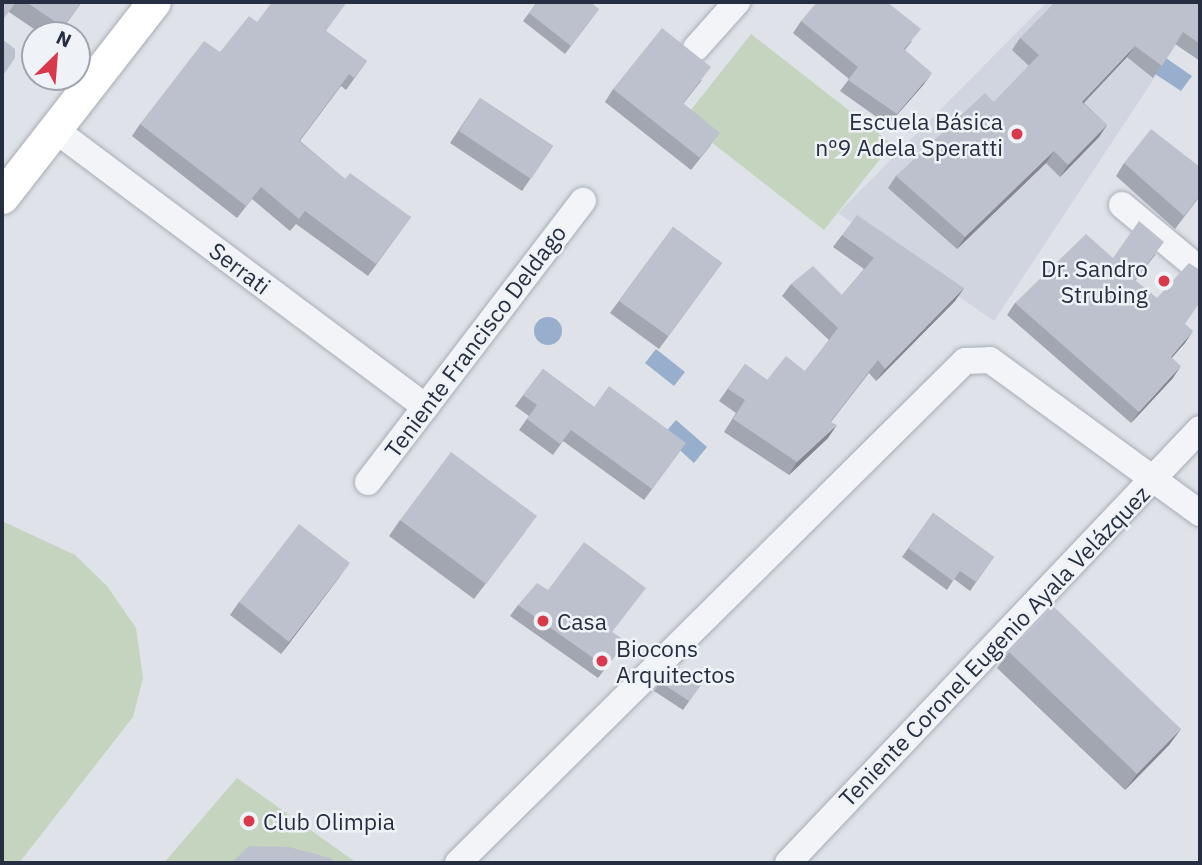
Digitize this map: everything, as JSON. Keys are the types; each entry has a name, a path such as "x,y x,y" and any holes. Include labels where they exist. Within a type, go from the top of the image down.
{"main road":[{"path":"2,197 154,2"}],"street":[{"path":"696,48 737,2"},
{"name":"Serrati","path":"54,129 425,407"},
{"name":"Teniente Francisco Deldago","path":"368,482 583,201"},
{"path":"1122,205 1200,270"},
{"path":"458,863 945,380 977,357 1200,513"},
{"name":"Teniente Coronel Eugenio Ayala Velázquez","path":"788,863 1200,429"}],"shaded area":[{"name":"Escuela Básica nº9 Adela Speratti","path":"1047,2 1200,2 1200,9 994,321 838,213"}],"green space":[{"path":"751,34 892,144 824,230 683,120"},
{"path":"2,521 75,555 107,586 136,628 143,678 133,717 19,863 2,863"},
{"name":"Club Olimpia","path":"237,778 357,863 164,863"}],"water":[{"path":"1163,56 1192,76 1181,91 1152,72"},
{"path":"548,317 558,321 562,331 558,341 548,345 538,341 534,331 538,321"},
{"path":"656,349 685,372 674,386 645,363"},
{"path":"676,420 707,447 694,463 663,435"}],"building":[{"path":"2,2 16,2 2,21"},
{"path":"26,2 82,2 68,21 54,21"},
{"path":"272,2 347,2 326,31 367,61 354,78 349,74 299,141 345,179 350,173 411,217 376,264 305,211 299,219 261,187 246,206 140,124 204,41 220,52 249,16 257,22"},
{"path":"537,2 590,2 599,9 571,46 529,13"},
{"path":"817,2 887,2 921,29 904,49 932,73 897,114 848,80 858,67 801,21"},
{"path":"1055,2 1200,2 1200,44 1183,32 1162,66 1135,46 1082,102 1107,125 1068,165 1054,151 965,237 896,176 985,93 994,102 1039,55 1020,38"},
{"path":"662,28 711,67 683,103 720,133 700,158 613,89"},
{"path":"2,39 15,49 15,58 2,77"},
{"path":"480,98 553,146 531,179 459,131"},
{"path":"1151,129 1200,167 1200,195 1184,216 1124,163"},
{"path":"857,215 964,288 885,369 878,360 830,422 837,425 797,462 733,419 745,400 728,389 745,364 767,380 786,356 805,371 838,328 791,284 813,266 842,295 874,258 842,235"},
{"path":"1139,221 1164,242 1135,280 1157,298 1189,263 1200,270 1200,302 1185,324 1193,331 1171,357 1181,366 1139,412 1015,303 1086,234 1113,258"},
{"path":"673,227 722,263 668,336 619,301"},
{"path":"543,369 594,407 609,386 686,443 652,489 571,430 560,444 527,419 537,405 523,395"},
{"path":"451,452 537,516 486,584 400,520"},
{"path":"933,513 994,557 976,582 960,571 953,581 908,548"},
{"path":"299,524 350,563 289,642 239,602"},
{"path":"584,542 646,588 612,632 626,641 606,667 518,605 537,583 548,590"},
{"path":"1053,606 1181,729 1137,774 1009,652"},
{"path":"677,666 702,683 689,701 660,682"},
{"path":"249,846 289,847 330,858 336,863 231,863"}],"place":[{"name":"Escuela Básica nº9 Adela Speratti","path":"1017,134"},
{"name":"Dr. Sandro Strubing","path":"1164,281"},
{"name":"Casa","path":"543,621"},
{"name":"Biocons Arquitectos","path":"602,661"},
{"name":"Club Olimpia","path":"249,821"}]}
